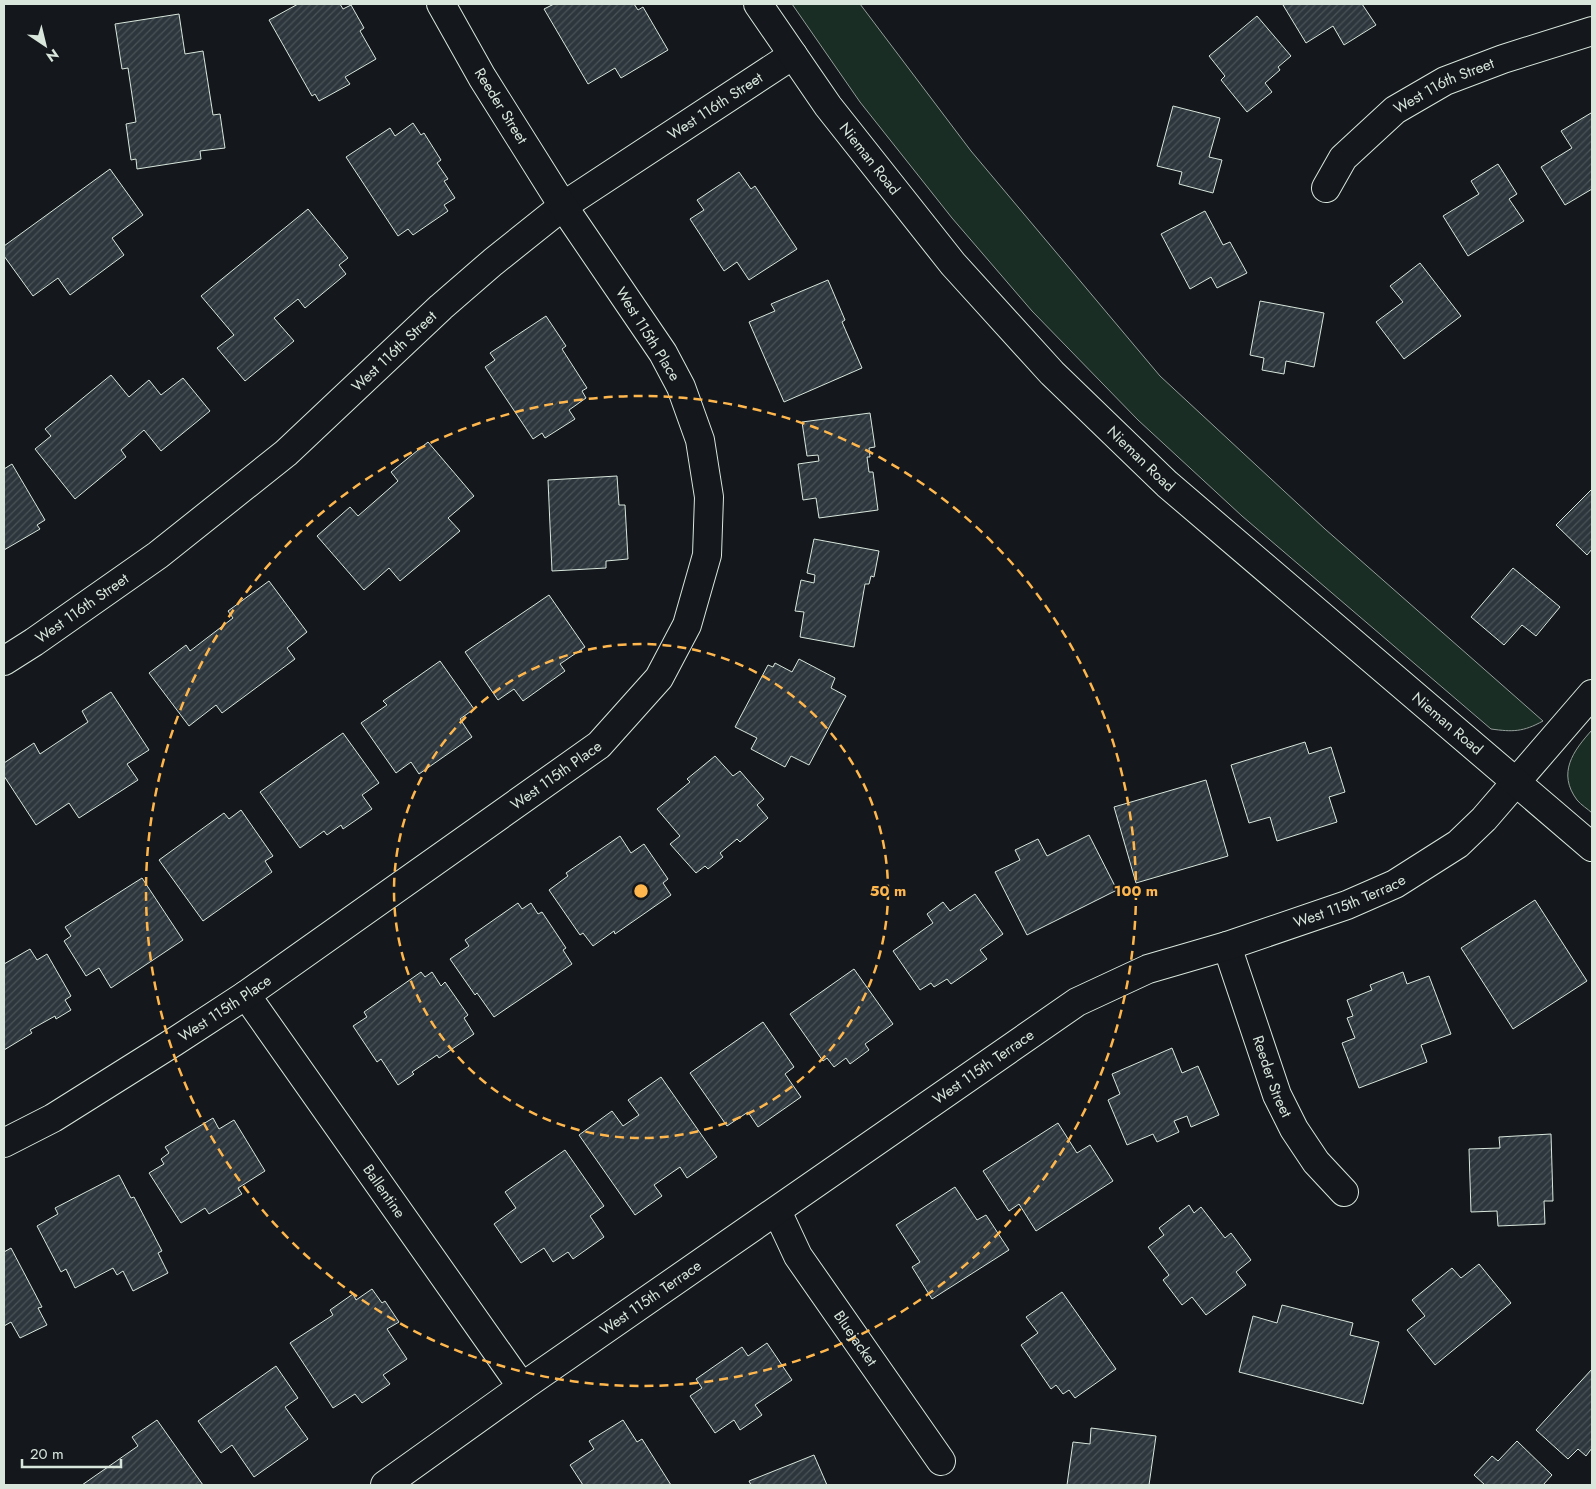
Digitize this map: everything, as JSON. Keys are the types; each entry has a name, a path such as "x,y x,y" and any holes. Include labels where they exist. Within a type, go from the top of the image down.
{"street":[{"name":"Reeder Street","path":"441,4 482,77 563,206"},
{"name":"Nieman Road","path":"758,4 828,106 953,264 1052,374 1166,484 1592,847"},
{"name":"West 116th Street","path":"1326,188 1343,158 1395,110 1445,81 1503,58 1592,31"},
{"name":"West 116th Street","path":"4,661 158,555 286,453 441,307 493,262 563,206 793,55"},
{"name":"West 115th Place","path":"4,1143 53,1118 246,995 599,745 659,678 687,626 706,555 709,497 700,440 682,387 663,353 563,206"},
{"name":"West 115th Terrace","path":"385,1485 522,1387 1078,1002 1148,969 1227,946 1347,905 1395,884 1458,844 1484,819 1592,694"},
{"name":"Reeder Street","path":"1227,946 1277,1095 1294,1129 1316,1162 1344,1192"},
{"name":"Ballentine","path":"246,995 522,1387"},
{"name":"Bluejacket","path":"777,1211 798,1256 941,1461"}],"green space":[{"path":"792,4 860,4 971,151 1160,376 1325,529 1543,721 1518,730 1491,729 1242,516 1138,420 1032,311 952,218 860,102"},
{"path":"1592,730 1592,813 1577,800 1571,790 1568,772 1574,754"}],"building":[{"path":"298,4 340,4 343,9 351,5 364,28 360,31 376,59 345,77 350,84 319,101 315,94 312,96 269,20"},
{"path":"554,4 634,4 638,10 643,7 668,50 621,78 615,68 588,84 544,9"},
{"path":"1362,4 1376,25 1344,45 1333,26 1306,43 1283,5"},
{"path":"179,14 185,54 203,51 213,115 220,114 225,148 200,151 201,159 137,169 136,159 131,160 126,124 136,122 128,68 122,69 115,24"},
{"path":"1257,16 1291,56 1278,67 1280,70 1265,83 1272,92 1247,112 1221,80 1225,76 1209,56"},
{"path":"1173,106 1220,118 1209,157 1222,160 1213,193 1179,184 1182,172 1157,166"},
{"path":"1591,113 1592,189 1565,205 1541,167 1572,148 1561,131"},
{"path":"413,123 421,135 424,133 441,160 437,163 448,179 444,181 455,198 444,205 448,211 413,235 408,229 398,236 346,157 390,128 395,136"},
{"path":"1498,164 1517,194 1509,199 1524,221 1468,256 1443,216 1479,194 1471,181"},
{"path":"110,169 143,215 112,238 124,255 70,295 58,278 33,296 4,256 4,246"},
{"path":"739,172 751,189 755,186 797,249 749,280 737,262 724,271 690,219 704,210 697,200"},
{"path":"308,209 348,258 339,265 346,274 305,308 298,299 274,318 294,341 245,381 217,348 234,335 201,296"},
{"path":"1205,211 1223,245 1230,242 1247,273 1217,288 1211,277 1190,289 1161,234"},
{"path":"1420,263 1461,316 1404,359 1376,322 1403,302 1390,286"},
{"path":"828,280 845,320 842,322 862,368 784,402 749,322 775,311 771,304"},
{"path":"1260,301 1324,313 1314,367 1286,361 1284,374 1262,370 1264,358 1250,355"},
{"path":"546,316 566,346 562,349 587,388 582,391 586,398 569,410 575,419 545,438 542,433 533,439 485,367 495,360 490,353"},
{"path":"111,375 129,397 149,380 161,395 183,378 210,411 161,451 144,430 121,450 126,457 75,499 35,449 51,436 45,429"},
{"path":"870,413 875,447 869,448 870,457 867,457 869,472 873,472 878,510 819,518 816,498 803,500 798,464 819,461 818,455 807,456 802,422"},
{"path":"428,442 474,496 448,518 460,531 400,581 389,568 364,590 317,536 350,507 358,516 398,481 391,472"},
{"path":"12,464 45,520 37,525 40,529 4,550 4,469"},
{"path":"617,476 619,505 625,505 628,559 606,561 606,568 552,571 548,480"},
{"path":"1592,489 1592,549 1587,555 1556,525"},
{"path":"814,539 879,551 874,577 871,576 869,584 865,584 854,647 800,637 804,612 795,611 801,580 814,583 815,575 807,573"},
{"path":"1513,568 1560,607 1536,636 1522,625 1504,645 1471,617"},
{"path":"269,581 307,632 287,648 295,659 222,713 216,705 189,726 149,673 186,645 190,651 233,618 228,611"},
{"path":"549,595 585,647 560,664 565,671 523,701 514,689 498,700 465,652"},
{"path":"799,659 835,678 831,688 846,696 809,765 791,756 785,767 751,749 757,738 735,727 768,665 773,667 775,663 792,672"},
{"path":"440,661 474,709 460,719 472,737 419,774 411,762 396,773 361,723 387,705 383,701"},
{"path":"111,692 149,750 127,764 138,780 79,818 69,803 36,825 4,776 4,763 34,743 40,754 88,722 82,711"},
{"path":"343,733 379,783 362,795 372,809 343,829 341,825 327,835 324,831 300,848 260,792"},
{"path":"1305,742 1309,754 1331,747 1345,792 1329,797 1337,822 1277,841 1270,817 1249,823 1231,765"},
{"path":"715,756 733,776 740,771 764,799 757,805 768,818 740,842 737,839 720,853 723,857 708,869 705,866 696,873 670,844 680,836 657,809 690,782 687,779"},
{"path":"1206,780 1228,856 1136,883 1114,807"},
{"path":"241,810 273,856 265,861 272,872 203,921 159,860 224,813 229,819"},
{"path":"1089,835 1117,890 1027,935 995,872 1020,860 1015,850 1038,839 1047,856"},
{"path":"620,836 631,853 644,844 668,879 663,883 671,895 615,934 614,931 593,946 583,933 580,935 549,890 568,876 566,873"},
{"path":"142,878 183,940 111,988 99,968 86,976 64,941 71,936 65,927"},
{"path":"975,894 1003,934 980,950 987,959 951,984 947,979 934,987 931,983 920,990 893,951 933,923 927,914 943,902 950,911"},
{"path":"1535,900 1587,981 1513,1029 1461,948"},
{"path":"518,903 522,909 531,903 538,914 542,912 566,948 563,950 572,964 494,1017 477,993 475,995 450,959 469,946 465,940"},
{"path":"30,949 37,960 47,954 71,996 65,1000 71,1010 56,1019 55,1016 30,1030 32,1033 4,1050 4,964"},
{"path":"854,969 893,1024 865,1044 869,1050 850,1064 846,1058 834,1067 827,1058 823,1061 790,1014"},
{"path":"421,972 425,977 432,972 441,986 445,982 468,1015 464,1018 474,1034 439,1058 437,1055 412,1072 414,1074 398,1085 381,1059 377,1062 353,1026 367,1017 364,1012"},
{"path":"1403,972 1407,984 1429,976 1451,1034 1421,1045 1427,1062 1359,1088 1342,1043 1355,1038 1347,1018 1353,1016 1347,1000 1372,990 1370,985"},
{"path":"763,1022 794,1067 785,1074 801,1097 758,1127 748,1112 727,1126 690,1073"},
{"path":"1172,1048 1182,1073 1198,1066 1219,1115 1191,1127 1187,1116 1174,1121 1179,1132 1157,1142 1153,1134 1127,1145 1108,1100 1120,1094 1112,1074"},
{"path":"661,1077 717,1157 687,1178 680,1167 654,1185 662,1196 635,1215 579,1135 612,1111 623,1126 639,1115 628,1100"},
{"path":"213,1118 219,1129 234,1120 265,1171 238,1188 242,1194 209,1214 205,1208 181,1223 149,1173 164,1164 161,1159 169,1153 165,1147"},
{"path":"1058,1123 1077,1153 1090,1145 1113,1181 1036,1231 1019,1204 1009,1211 983,1171"},
{"path":"1551,1134 1553,1201 1544,1201 1545,1224 1498,1226 1497,1211 1471,1212 1469,1149 1500,1148 1499,1137"},
{"path":"565,1150 604,1206 590,1216 604,1237 573,1259 568,1252 553,1262 544,1248 521,1263 494,1224 516,1208 505,1192"},
{"path":"119,1175 131,1198 134,1197 162,1251 158,1253 168,1273 133,1291 123,1271 117,1275 113,1268 75,1288 66,1269 61,1272 37,1226 58,1214 55,1208"},
{"path":"955,1187 977,1220 986,1215 1009,1250 932,1299 912,1267 920,1262 896,1225"},
{"path":"1189,1205 1194,1213 1201,1207 1225,1238 1231,1233 1251,1260 1236,1272 1246,1285 1206,1315 1192,1297 1182,1305 1163,1280 1169,1275 1148,1247 1164,1235 1159,1228"},
{"path":"11,1248 42,1307 38,1308 47,1325 20,1338 11,1322 4,1326 4,1252"},
{"path":"1479,1264 1511,1303 1435,1365 1407,1330 1425,1316 1412,1300 1452,1268 1461,1278"},
{"path":"372,1289 382,1303 385,1301 399,1322 387,1329 407,1359 383,1375 390,1384 362,1403 355,1394 333,1408 290,1343 333,1315 330,1310 353,1294 356,1300"},
{"path":"1062,1292 1116,1369 1075,1398 1069,1390 1063,1394 1056,1385 1051,1389 1021,1345 1038,1333 1026,1317"},
{"path":"1282,1305 1353,1323 1350,1335 1379,1342 1363,1404 1239,1372 1253,1316 1277,1323"},
{"path":"767,1343 792,1380 755,1405 762,1415 740,1430 734,1420 715,1433 690,1396 702,1388 696,1379 742,1347 748,1356"},
{"path":"276,1366 298,1398 285,1407 308,1439 254,1477 232,1445 221,1453 198,1421"},
{"path":"1592,1369 1592,1448 1586,1456 1578,1449 1568,1459 1536,1430"},
{"path":"157,1420 203,1485 82,1485 138,1446 132,1437"},
{"path":"623,1420 637,1442 642,1439 671,1485 583,1485 570,1465 594,1449 589,1441"},
{"path":"1091,1428 1156,1436 1149,1485 1067,1485 1073,1442 1090,1444"},
{"path":"1517,1441 1552,1475 1543,1485 1485,1485 1474,1475 1492,1456 1498,1461"},
{"path":"814,1455 827,1485 751,1485 749,1481"}]}
